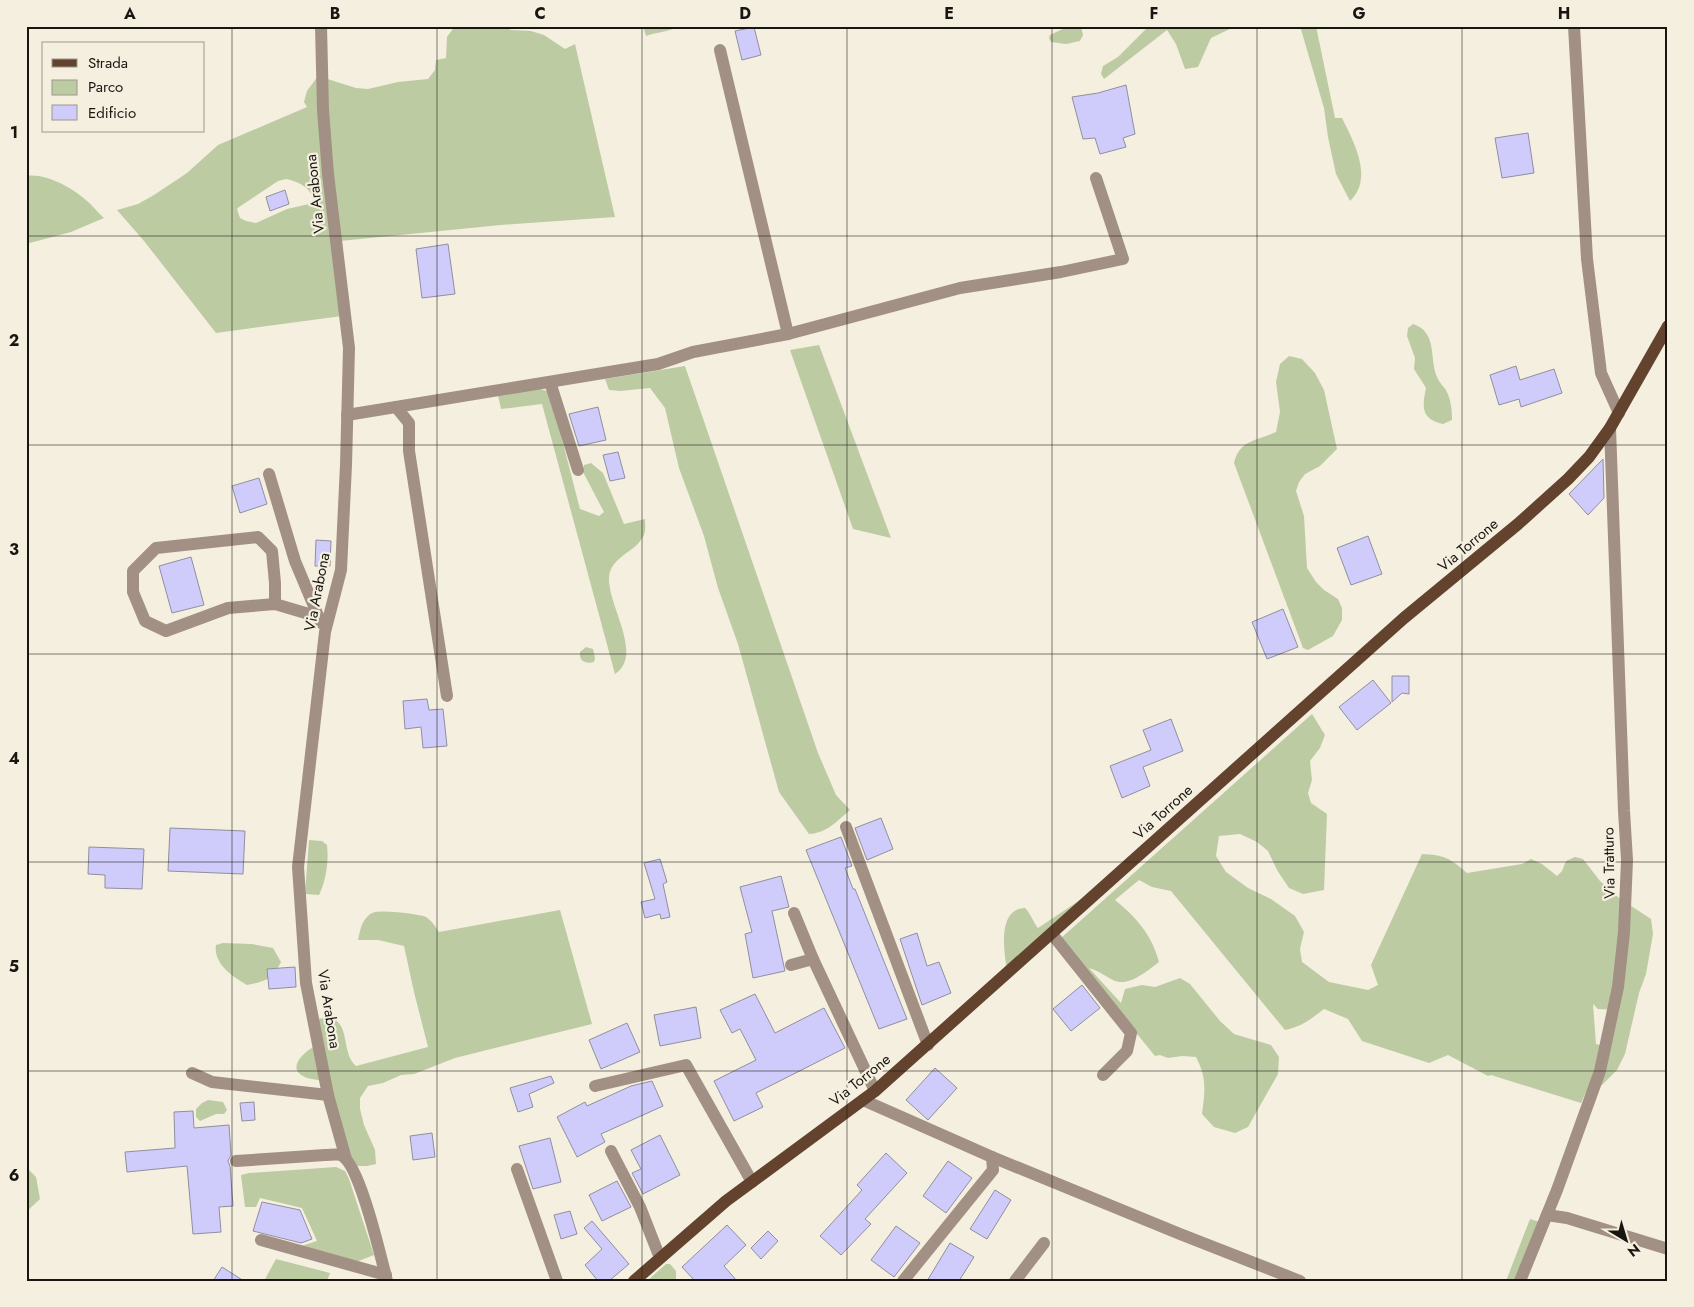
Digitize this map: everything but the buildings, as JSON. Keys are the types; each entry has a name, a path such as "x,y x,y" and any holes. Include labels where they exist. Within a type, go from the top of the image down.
{"main road":[{"name":"Via Torrone","path":"634,1281 726,1201 875,1091 1404,618 1568,480 1589,457 1610,428 1668,326"}],"street":[{"name":"Via Arabona","path":"321,26 323,119 349,348 341,570 325,632 298,867 306,983 328,1095 346,1159 358,1179 386,1278"},
{"path":"1574,26 1587,259 1601,373 1619,413"},
{"path":"720,50 788,334"},
{"path":"347,415 658,364 693,352 788,334 960,288 1061,272 1123,258 1096,178"},
{"path":"550,382 578,470"},
{"path":"396,407 409,423 409,451 447,696"},
{"name":"Via Tratturo","path":"1520,1281 1547,1215 1600,1071 1618,987 1624,932 1627,860 1622,783 1610,428"},
{"path":"269,474 296,561 325,632"},
{"path":"275,604 272,551 258,537 156,548 133,571 133,592 145,621 166,631 228,608 275,604 319,617"},
{"path":"846,827 928,1045"},
{"path":"794,913 813,959 875,1091"},
{"path":"1052,934 1131,1033 1127,1051 1103,1075"},
{"path":"791,966 813,959"},
{"path":"595,1086 686,1065 752,1182"},
{"path":"192,1072 212,1082 328,1095"},
{"path":"863,1100 992,1157 1300,1281"},
{"path":"612,1151 640,1207 660,1258"},
{"path":"236,1161 325,1155 340,1155 346,1159"},
{"path":"904,1281 993,1170 992,1157"},
{"path":"517,1169 557,1281"},
{"path":"1547,1215 1567,1218 1668,1249"},
{"path":"261,1240 386,1278"},
{"path":"1016,1281 1044,1243"}],"green space":[{"path":"455,26 503,26 511,30 531,31 544,35 565,49 575,44 615,217 501,225 340,241 342,316 216,333 144,241 117,210 138,204 154,195 187,173 218,145 307,107 304,102 307,91 318,76 356,88 368,89 398,82 428,79 435,70 436,60 446,58 447,37","holes":["290,180 299,183 310,192 313,200 309,204 287,209 256,223 240,218 237,209 239,207 278,181"]},
{"path":"643,26 679,26 671,30 646,36"},
{"path":"1069,26 1081,27 1083,35 1080,41 1066,44 1051,42 1050,35"},
{"path":"1149,26 1234,27 1211,38 1198,67 1185,69 1176,44 1167,30 1104,79 1101,74 1103,66 1118,57"},
{"path":"1300,26 1316,26 1335,118 1342,118 1360,160 1361,182 1357,192 1350,201 1336,174 1324,108"},
{"path":"26,176 42,177 59,182 81,196 104,218 71,232 26,244"},
{"path":"1413,324 1426,333 1437,377 1449,397 1452,420 1443,424 1430,419 1425,411 1426,388 1414,369 1415,358 1407,336 1408,328"},
{"path":"819,345 891,538 853,529 790,350"},
{"path":"1289,356 1302,359 1315,373 1324,390 1337,449 1320,466 1305,474 1299,482 1296,491 1304,516 1307,568 1324,590 1338,599 1342,608 1342,620 1333,636 1308,650 1303,648 1234,463 1240,449 1245,445 1276,432 1280,412 1276,382 1280,364"},
{"path":"685,366 818,753 836,795 850,810 831,826 815,833 809,834 779,792 738,644 718,588 704,536 679,468 665,408 650,388 620,391 609,390 605,379"},
{"path":"537,388 547,391 558,424 580,509 599,516 604,512 583,472 584,465 591,463 603,473 624,524 645,519 644,535 640,541 618,559 610,571 610,589 626,643 626,655 623,666 615,674 542,404 501,409 498,395"},
{"path":"586,647 593,649 594,662 588,663 582,660 580,652"},
{"path":"1312,714 1325,735 1320,748 1310,761 1312,780 1308,793 1311,803 1327,814 1324,890 1303,894 1289,888 1277,870 1268,851 1257,842 1240,834 1219,836 1216,856 1226,872 1248,888 1271,899 1295,916 1304,932 1300,949 1302,962 1329,982 1368,990 1378,985 1371,965 1422,854 1446,858 1467,873 1522,864 1531,859 1542,864 1557,876 1562,871 1566,861 1575,857 1583,859 1600,881 1619,898 1651,919 1653,934 1646,974 1639,993 1625,1054 1617,1070 1602,1085 1586,1092 1581,1103 1491,1075 1488,1076 1448,1055 1429,1063 1362,1041 1348,1019 1324,1009 1301,1025 1285,1030 1171,891 1152,887 1139,880 1115,900 1130,913 1148,935 1159,962 1149,970 1125,982 1113,980 1089,968 1121,1003 1125,989 1142,985 1155,987 1180,978 1190,984 1220,1021 1234,1034 1271,1045 1279,1057 1278,1074 1248,1127 1235,1133 1214,1127 1202,1114 1204,1078 1196,1057 1168,1058 1160,1055 1155,1056 1060,939","holes":["1593,1004 1598,1009 1619,1010 1610,1048 1596,1044"]},
{"path":"309,840 322,841 327,845 326,871 319,895 305,894"},
{"path":"1080,900 1007,970 1004,933 1006,923 1016,910 1025,908 1038,928"},
{"path":"560,910 592,1024 455,1058 414,1074 401,1075 383,1083 368,1086 360,1098 360,1109 364,1125 375,1150 376,1164 357,1166 347,1157 323,1081 307,1078 297,1070 298,1061 315,1046 310,1021 326,1018 334,1020 339,1024 343,1030 348,1053 356,1066 428,1047 404,946 378,940 358,940 361,927 366,918 375,912 423,916 439,932"},
{"path":"223,943 252,944 273,948 281,962 272,976 247,985 230,974 221,964 216,952 216,945"},
{"path":"208,1100 223,1102 227,1110 224,1114 216,1114 200,1121 196,1117 196,1109"},
{"path":"26,1167 36,1177 40,1199 26,1212"},
{"path":"336,1167 345,1171 349,1179 374,1255 351,1264 298,1247 317,1241 302,1208 260,1198 256,1207 245,1207 241,1175"},
{"path":"1530,1219 1540,1222 1517,1281 1506,1281"},
{"path":"276,1259 330,1273 327,1281 264,1281"},
{"path":"666,1264 670,1264 676,1271 676,1281 647,1281"}]}
